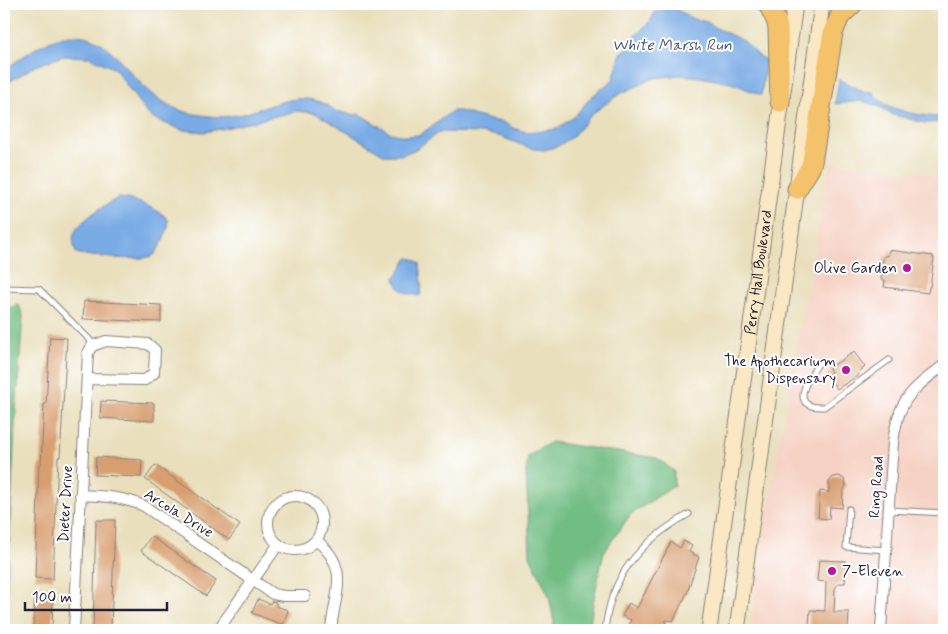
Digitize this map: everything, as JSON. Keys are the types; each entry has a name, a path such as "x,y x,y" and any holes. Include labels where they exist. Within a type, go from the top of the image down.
{"highway":[{"path":"768,4 778,28 780,102"},
{"path":"797,189 812,162 833,33 840,16 853,4"}],"main road":[{"name":"Perry Hall Boulevard","path":"709,630 794,4"},
{"name":"Perry Hall Boulevard","path":"737,630 822,4"}],"street":[{"path":"87,379 145,380 154,373 155,350 148,344 106,341 92,346"},
{"name":"Dieter Drive","path":"74,630 88,353 92,346"},
{"name":"Ring Road","path":"881,630 893,442 899,412 908,394 944,365"},
{"name":"Arcola Drive","path":"80,495 117,497 144,506 273,594 305,596"},
{"path":"291,496 309,500 316,506 322,523 316,540 310,546 293,550 278,544 268,529 270,512 275,504 291,496"},
{"path":"316,540 325,547 338,573 338,594 331,630"},
{"path":"218,630 278,544"}],"lane":[{"path":"4,288 39,289 90,340 92,346"},
{"path":"820,361 811,373 802,391 802,396 812,406 824,407 889,360"},
{"path":"849,509 846,547 887,550"},
{"path":"889,510 944,513"},
{"path":"605,630 615,589 630,561 653,537 689,514"}],"shaded area":[{"path":"830,162 944,176 944,630 750,630 765,524"}],"green space":[{"path":"19,305 23,316 4,630 4,309"},
{"path":"551,442 657,458 674,471 674,486 631,514 604,552 589,630 553,630 554,622 549,596 530,556 526,471 528,456"}],"water":[{"name":"White Marsh Run","path":"674,8 693,19 707,22 744,41 760,57 766,60 761,95 731,83 700,77 680,75 654,78 618,95 593,113 572,137 558,146 545,150 527,147 499,136 481,133 440,132 416,149 401,155 385,155 315,113 297,111 204,132 182,130 152,118 115,69 90,57 63,56 35,66 4,85 4,71 8,67 49,41 76,35 103,44 157,97 175,108 193,114 225,117 247,113 288,100 306,99 322,103 339,112 359,114 391,133 405,136 420,135 452,111 503,122 522,131 537,132 556,129 574,117 591,97 613,80 621,53 628,48 637,34 651,20 655,11"},
{"path":"839,79 862,91 873,92 878,99 895,108 926,116 944,117 944,122 925,123 894,115 880,107 862,101 835,104"},
{"path":"118,198 124,198 145,205 168,219 168,229 154,255 128,258 76,253 73,238 74,232 90,216"},
{"path":"408,258 420,263 422,285 420,296 404,292 399,287 395,278"}],"building":[{"name":"Olive Garden","path":"889,250 933,256 928,293 884,287 885,280 881,280 882,274 880,274 882,261 884,256 888,256"},
{"path":"84,301 161,305 161,322 83,319"},
{"path":"50,337 67,338 60,457 58,457 53,579 35,578 39,464 41,464"},
{"name":"The Apothecarium Dispensary","path":"854,352 865,367 858,373 859,375 837,389 827,375 831,372 829,368"},
{"path":"101,401 154,403 154,421 100,418"},
{"path":"96,457 142,460 141,477 95,475"},
{"path":"155,465 240,525 229,540 145,479"},
{"path":"839,476 844,479 846,485 843,492 842,508 830,507 829,519 818,518 820,491 829,492 829,482 833,477"},
{"path":"96,520 115,520 111,630 93,630"},
{"path":"151,536 216,581 206,596 141,551"},
{"path":"684,541 692,546 689,552 699,557 687,593 673,621 666,620 665,630 626,630 631,620 622,616 629,603 637,608 671,542 680,548"},
{"path":"819,560 846,561 845,583 839,583 835,589 834,612 849,612 848,629 809,627 810,610 825,611 826,582 817,581"},
{"path":"35,596 53,597 52,630 33,630"},
{"path":"258,599 270,604 272,601 276,602 276,606 288,610 283,625 252,613"}],"place":[{"name":"Olive Garden","path":"907,268"},
{"name":"The Apothecarium Dispensary","path":"846,370"},
{"name":"7-Eleven","path":"832,571"}]}
